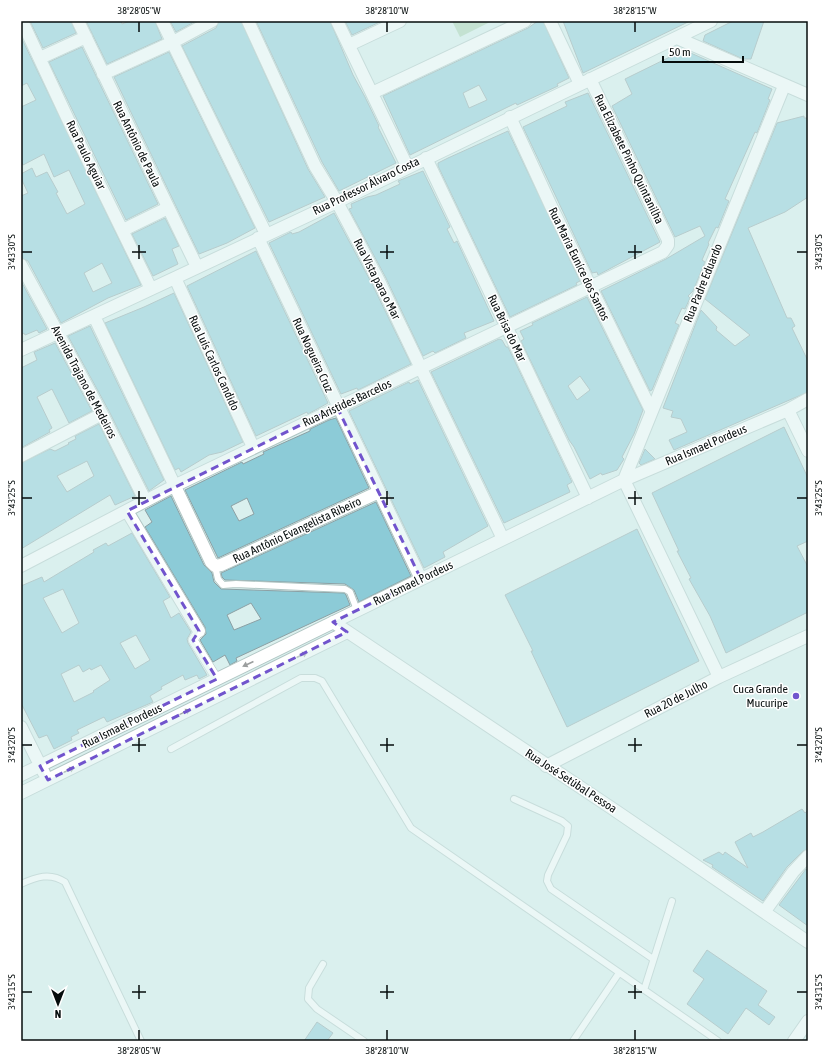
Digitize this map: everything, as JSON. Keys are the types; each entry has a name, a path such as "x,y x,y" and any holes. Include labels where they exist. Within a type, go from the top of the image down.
{"street":[{"name":"Rua Paulo Aguiar","path":"22,21 72,128 151,289"},
{"name":"Rua Antônio de Paula","path":"78,21 197,267"},
{"name":"Rua Nogueira Cruz","path":"162,21 262,236 338,407 422,579"},
{"path":"103,74 173,42 212,21"},
{"name":"Rua Vista para o Mar","path":"248,21 315,166 337,202 379,281 503,539"},
{"path":"337,21 407,166"},
{"path":"349,45 400,21"},
{"path":"372,93 525,21"},
{"name":"Rua Elizabete Pinho Quintanilha","path":"550,21 585,81 668,240"},
{"name":"Rua Professor Álvaro Costa","path":"21,350 337,202 407,166 711,21"},
{"path":"40,58 86,37"},
{"path":"677,38 784,86 808,95"},
{"name":"Rua Padre Eduardo","path":"624,480 651,410 784,86"},
{"name":"Rua Maria Euníce dos Santos","path":"510,117 651,410"},
{"name":"Rua Brisa do Mar","path":"426,158 588,498"},
{"path":"123,230 168,208"},
{"name":"Rua Aristides Barcelos","path":"21,566 127,511 145,500 663,252 668,245 668,240"},
{"name":"Avenida Trajano de Medeiros","path":"21,265 102,414 145,500"},
{"name":"Rua Luís Carlos Candido","path":"175,278 253,448"},
{"path":"94,316 174,486 211,562 215,566"},
{"name":"Rua Ismael Pordeus","path":"21,775 624,480 788,410 808,399"},
{"path":"788,410 808,451"},
{"path":"21,456 102,414"},
{"path":"624,480 719,677"},
{"name":"Rua Antônio Evangelista Ribeiro","path":"215,566 221,565 379,492"},
{"path":"127,511 198,631 193,640 217,679"},
{"name":"Rua José Setúbal Pessoa","path":"333,622 546,766 765,911 808,942"},
{"name":"Rua Ismael Pordeus","path":"21,793 348,632"},
{"name":"Rua 20 de Julho","path":"546,766 719,677 808,636"},
{"path":"21,727 48,780"},
{"path":"765,911 793,872 808,856"},
{"path":"794,1041 808,1021"}],"lane":[{"path":"215,566 218,579 223,585 236,584 345,589 350,592 357,610"},
{"path":"171,749 294,681 301,678 315,678 322,681 411,828 718,1041"},
{"path":"514,799 562,821 568,826 567,835 548,875 547,881 551,889 653,959"},
{"path":"21,884 32,879 49,876 58,877 65,882 141,1041"},
{"path":"644,990 672,901"},
{"path":"323,964 309,988 308,999 317,1009 364,1041"},
{"path":"573,1041 619,973"}],"highlighted area":[{"path":"337,407 421,579 333,622 347,632 48,780 40,766 217,679 193,640 199,631 127,511"}],"green space":[{"path":"452,21 492,21 460,37"}],"building":[{"path":"30,21 71,21 76,33 43,48"},
{"path":"86,21 121,21 122,24 130,21 155,21 162,39 107,64"},
{"path":"170,21 196,21 176,32"},
{"path":"219,21 241,21 308,169 325,197 269,222 182,46 216,28"},
{"path":"256,21 330,21 353,75 396,163 339,191 322,162"},
{"path":"345,21 382,21 352,35"},
{"path":"538,21 543,21 569,78 557,84 558,86 517,105 516,103 410,155 383,96 528,28","holes":["479,85 487,100 469,108 463,93"]},
{"path":"563,21 690,21 583,73"},
{"path":"733,21 764,21 751,59 743,59 703,41 705,35"},
{"path":"21,37 141,285 108,298 61,323 28,261 21,258 21,196 28,193 21,178 21,174 32,168 36,177 47,172 58,192 56,193 67,214 85,204 69,170 54,177 44,154 23,165 21,160 21,107 36,100 27,83 21,86","holes":["102,263 112,283 93,292 84,273"]},
{"path":"82,47 158,204 126,220 49,62"},
{"path":"684,50 772,89 768,99 770,100 757,133 755,132 725,199 729,201 718,228 716,227 708,243 709,244 702,260 705,262 693,291 688,296 690,298 685,309 682,308 675,323 679,325 652,390 650,391 601,291 666,259 705,236 700,226 675,237 612,106 632,94 625,79"},
{"path":"169,52 255,228 227,243 199,254 114,77"},
{"path":"588,93 660,242 598,275 597,272 592,273 523,127 567,106 565,102"},
{"path":"804,116 804,118 808,118 808,197 785,212 748,228 787,318 791,318 795,326 792,328 808,361 808,392 674,450 669,440 687,432 681,419 671,417 673,411 663,408 701,310 717,327 716,330 735,346 750,335 705,299 777,123"},
{"path":"508,131 580,281 576,283 577,285 510,317 438,166 438,163 448,158"},
{"path":"423,171 450,227 447,229 454,243 457,241 494,321 464,333 466,338 435,353 433,351 423,356 386,278 349,209 352,208 351,204 400,184 398,181"},
{"path":"334,213 372,284 411,364 358,390 357,388 341,394 269,243 291,232 292,234 299,232"},
{"path":"165,218 179,246 172,249 178,264 153,276 132,234"},
{"path":"256,251 328,403 308,414 307,412 256,436 187,286"},
{"path":"21,281 47,329 39,333 37,330 21,335"},
{"path":"174,293 243,442 222,452 209,455 181,472 179,468 175,470 105,323"},
{"path":"587,297 643,410 634,434 622,457 624,459 617,470 602,475 601,473 590,479 569,440 521,341 524,339 520,331 533,325 532,323","holes":["580,376 590,390 577,400 568,386"]},
{"path":"90,326 164,480 149,491 109,411 68,336"},
{"path":"499,339 502,340 506,347 508,347 572,482 567,485 570,492 504,523 431,372"},
{"path":"55,343 92,411 69,423 52,389 37,397 52,428 49,430 50,432 21,448 21,368 37,360 34,352"},
{"path":"418,380 488,526 443,552 445,557 424,568 349,411 409,382 410,384"},
{"path":"336,418 369,488 218,558 185,490 242,462 243,464 264,454 263,452 310,431 310,429","holes":["247,498 254,514 239,521 231,506"]},
{"path":"99,424 135,496 115,505 110,495 21,549 21,463 50,449 55,451 69,444 68,443 76,439 75,436","holes":["87,461 94,476 67,492 57,476"]},
{"path":"784,427 808,478 808,541 797,546 808,567 808,612 726,653 710,616 689,579 691,578 677,551 679,551 652,493"},
{"path":"645,449 655,459 641,465 639,463"},
{"path":"171,496 204,565 212,573 214,582 221,589 344,593 350,605 236,658 237,661 230,665 225,655 213,662 200,640 206,634 205,627 145,527 152,522 145,510","holes":["251,603 261,619 234,630 227,615"]},
{"path":"376,502 411,576 359,602 354,590 345,584 225,580 222,577 221,573"},
{"path":"637,529 699,661 567,727 531,651 533,651 505,595"},
{"path":"132,533 170,597 163,601 171,618 179,613 191,632 187,639 188,643 207,675 199,679 197,675 185,680 183,675 161,687 162,689 150,696 153,702 107,722 104,717 77,730 79,733 71,737 72,740 54,749 47,735 39,738 21,703 21,586 42,577 44,582 94,552 93,550 106,543 108,546","holes":["63,589 79,623 62,633 43,598","136,635 150,660 135,669 120,643","79,665 83,672 101,665 110,680 93,691 94,692 74,702 61,674"]},
{"path":"802,809 805,813 808,810 808,849 803,851 787,867 763,901 712,867 713,865 703,860 719,852 723,855 725,852 748,868 735,842 751,833 753,837"},
{"path":"806,869 808,871 808,926 779,905"},
{"path":"707,950 767,991 758,1005 775,1017 769,1025 746,1008 728,1034 687,1004 704,979 693,971"},
{"path":"317,1022 333,1033 327,1041 304,1041"}],"place":[{"name":"Cuca Grande Mucuripe","path":"796,696"}]}
